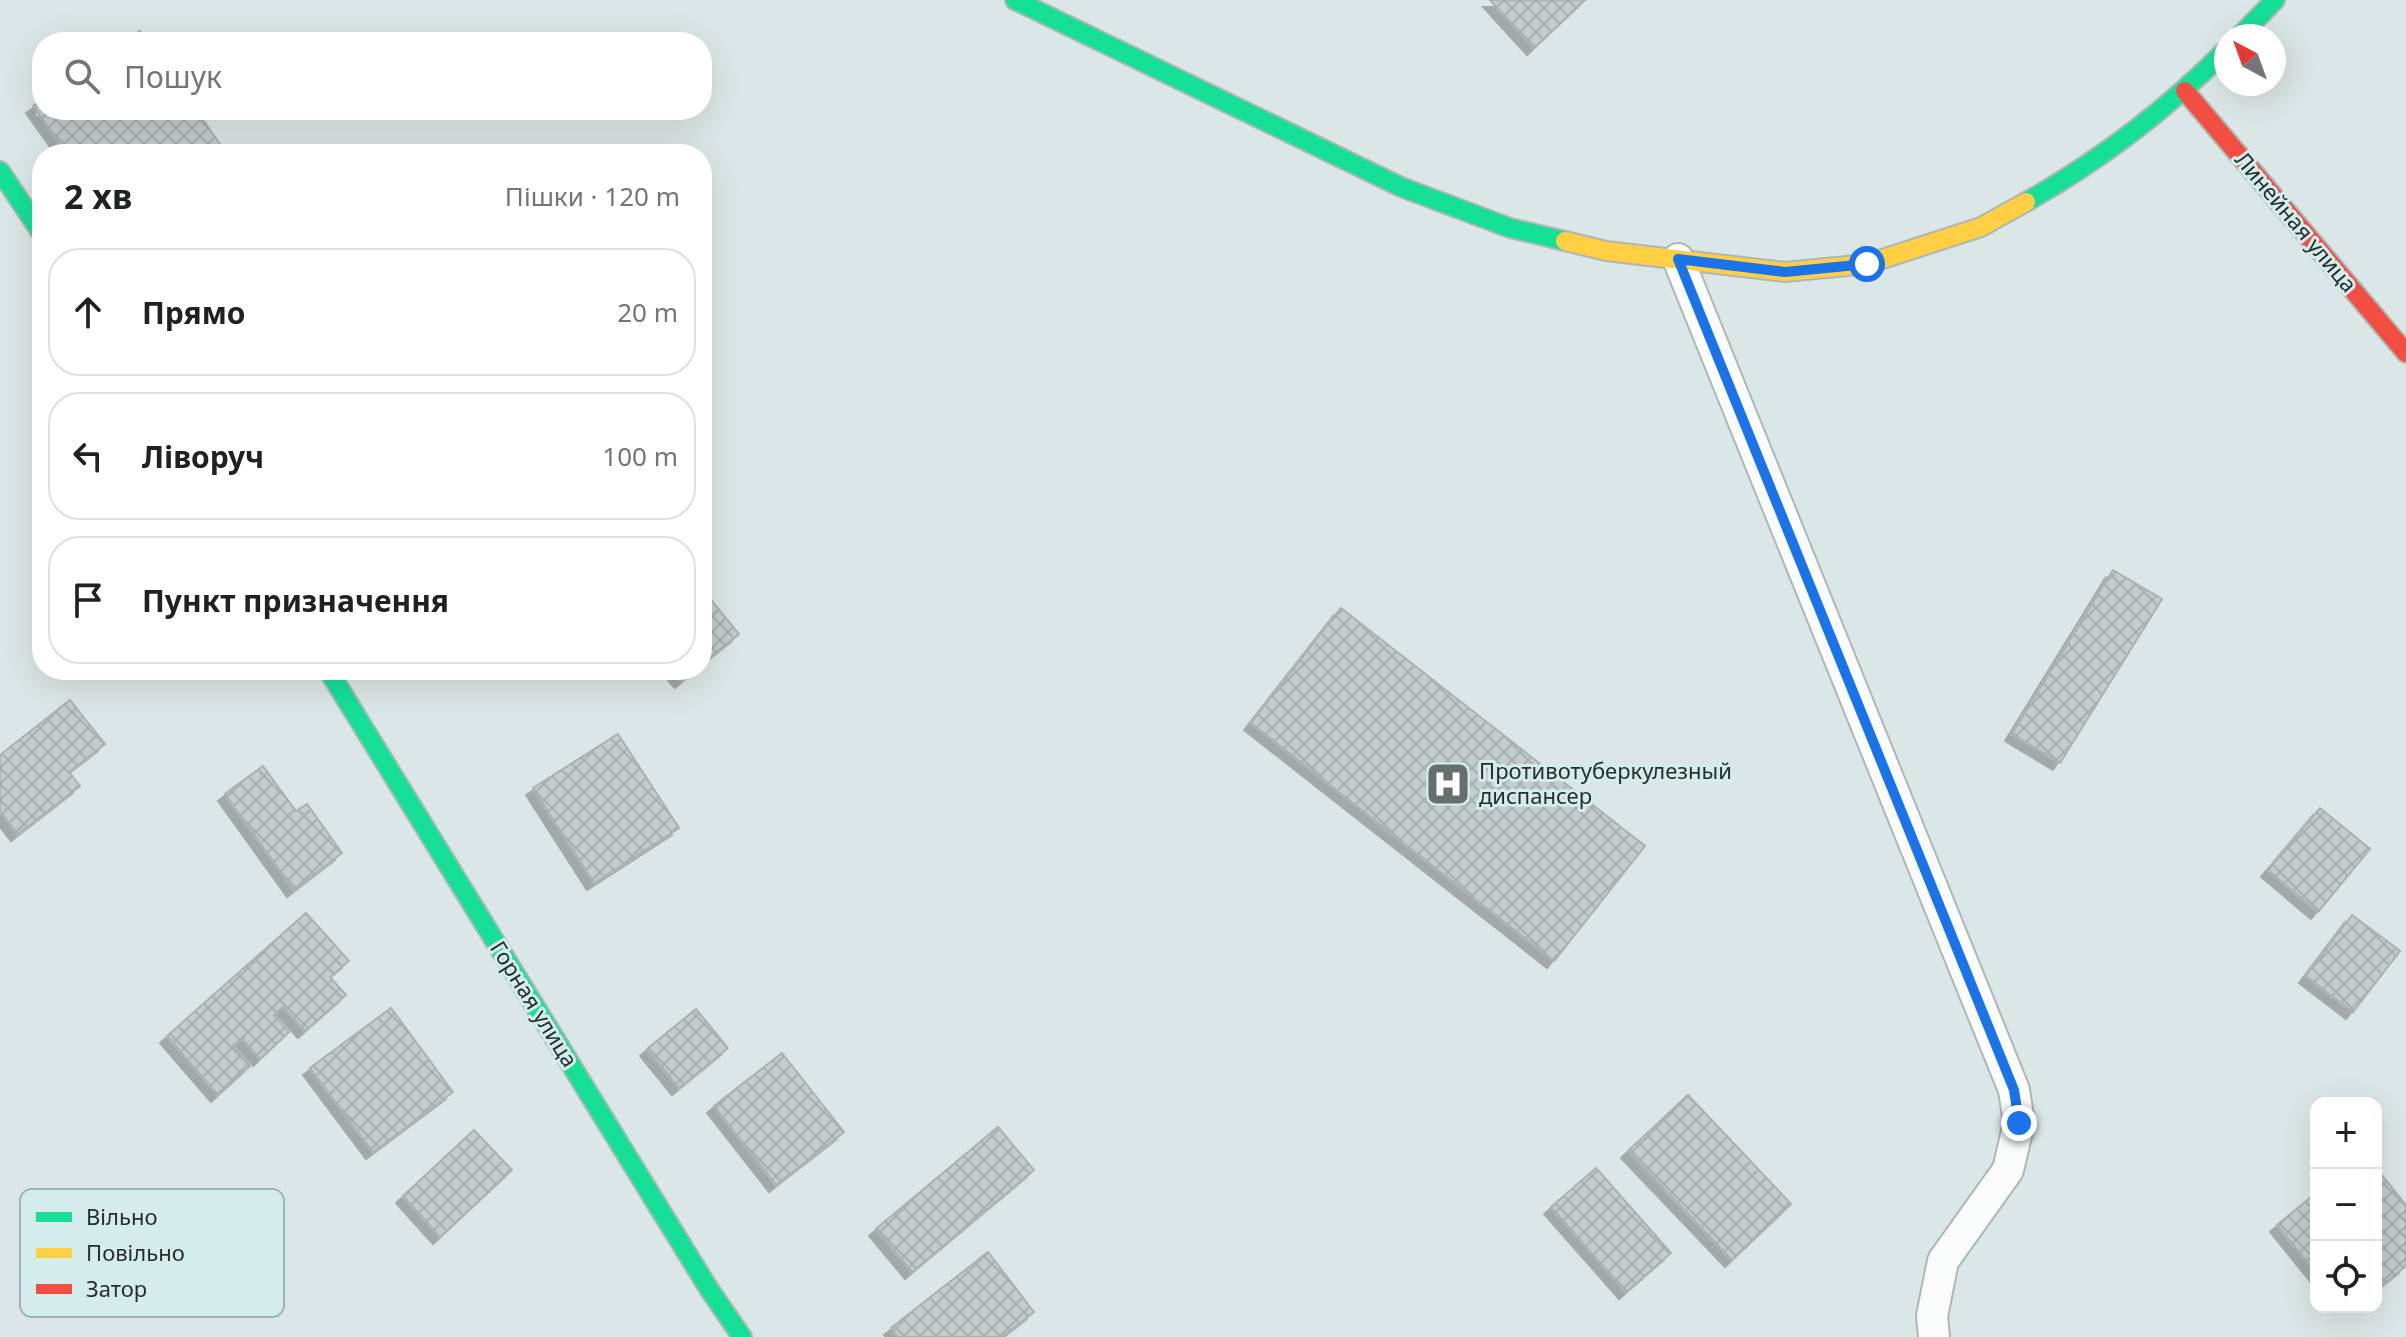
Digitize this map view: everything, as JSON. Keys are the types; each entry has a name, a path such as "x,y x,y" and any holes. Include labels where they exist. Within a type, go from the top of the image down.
{"main road":[{"path":"1015,0 1401,187 1510,228 1606,251 1785,272 1867,264 1981,227 2067,179 2185,91 2214,62"},
{"path":"2252,24 2275,0"},
{"name":"Линейная улица","path":"2185,91 2406,353"},
{"path":"0,171 32,219"},
{"name":"Горная улица","path":"334,680 742,1337"}],"lane":[{"path":"1678,259 2014,1090 2019,1123 2008,1170 1943,1261 1932,1316 1934,1337"}],"building":[{"path":"1490,0 1585,0 1534,48"},
{"path":"43,120 203,120 220,144 60,144"},
{"path":"2113,570 2162,599 2060,763 2012,734"},
{"path":"712,601 739,634 712,656"},
{"name":"Противотуберкулезный диспансер","path":"1341,608 1645,846 1554,961 1251,723"},
{"path":"70,700 105,744 69,772 80,786 18,834 0,811 0,755"},
{"path":"618,734 679,828 594,883 533,788"},
{"path":"263,766 296,811 307,804 342,853 294,890 225,794"},
{"path":"2320,808 2370,849 2318,912 2268,870"},
{"path":"306,913 349,961 330,977 346,995 305,1031 283,1007 274,1015 289,1032 260,1059 242,1038 233,1046 250,1066 218,1095 167,1036"},
{"path":"2352,915 2400,951 2353,1012 2306,976"},
{"path":"391,1008 453,1092 373,1152 310,1068"},
{"path":"696,1009 728,1048 679,1088 647,1049"},
{"path":"782,1053 844,1132 776,1185 714,1106"},
{"path":"1688,1095 1791,1204 1732,1260 1628,1151"},
{"path":"998,1127 1034,1170 912,1272 876,1229"},
{"path":"474,1130 512,1170 440,1237 403,1196"},
{"path":"1596,1168 1671,1253 1626,1292 1551,1207"},
{"path":"2382,1175 2406,1205 2406,1266 2382,1285"},
{"path":"2310,1198 2310,1266 2277,1225"},
{"path":"988,1252 1034,1312 1002,1337 898,1337 891,1328"}],"traffic: fast":[{"path":"1015,0 1401,187 1510,228 1565,241"},
{"path":"2252,24 2275,0"},
{"path":"2026,202 2131,133 2214,61"},
{"path":"0,171 32,219"},
{"path":"334,680 709,1289 742,1337"}],"traffic: slow":[{"path":"1565,241 1606,251 1785,272 1867,264 1981,227 2026,202"}],"traffic: jam":[{"path":"2185,91 2406,353"}],"place":[{"name":"Противотуберкулезный диспансер","path":"1448,784"}],"route":[{"path":"1867,264 1785,272 1678,259 2014,1090 2019,1123"}]}
